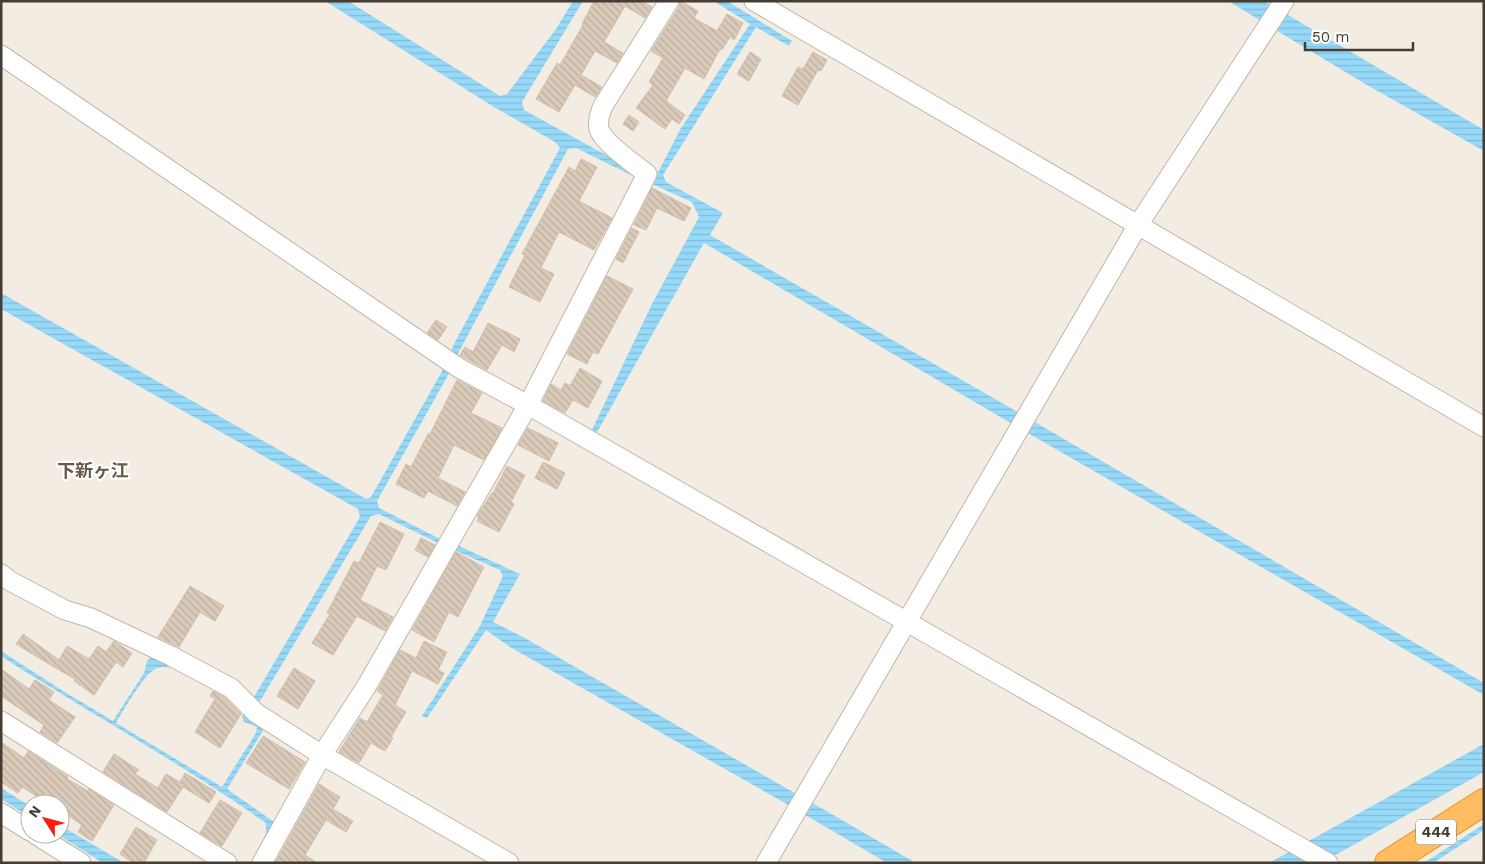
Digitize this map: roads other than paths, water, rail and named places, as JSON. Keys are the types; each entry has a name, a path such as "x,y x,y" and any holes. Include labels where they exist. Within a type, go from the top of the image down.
{"highway":[{"name":"444","path":"1388,863 1484,802"}],"street":[{"path":"262,863 322,755 366,687 528,405 648,174 607,141 599,128 599,116 603,106 668,1"},
{"path":"754,1 1484,426"},
{"path":"766,863 1138,225 1282,4"},
{"path":"1,55 430,350 459,368 528,405 1328,862"},
{"path":"1,574 65,610 91,618 171,656 231,688 256,713 322,755 509,863"},
{"path":"1,721 227,863"},
{"path":"1,813 20,825"},
{"path":"51,844 81,863"}],"water":[{"path":"325,1 348,1 500,96 507,94 556,29 573,1 583,1 522,102 524,110 635,171 633,176 576,148 568,149 455,359 449,356 455,342 560,148 555,142 494,107"},
{"path":"714,1 727,1 792,41 789,46 756,27 663,175 666,182 723,213 710,235 1021,414 1014,425 704,243 596,434 591,432 652,304 699,217 692,202 652,184 681,128 750,24"},
{"path":"1228,1 1264,1 1484,130 1484,151 1367,85"},
{"path":"1,293 366,499 371,497 445,366 451,370 377,501 379,508 444,541 442,545 379,514 371,516 257,706 251,702 360,517 358,509 1,309"},
{"path":"1033,421 1484,683 1484,695 1026,432"},
{"path":"457,545 520,574 493,622 523,637 798,795 792,807 510,647 486,630 427,718 422,716 480,626 503,576 500,570 454,550"},
{"path":"1,651 113,721 144,673 147,661 155,654 177,665 157,668 152,671 135,692 116,723 222,787 256,733 257,727 244,722 242,717 246,710 264,729 227,789 277,824 256,863 251,863 266,834 266,823 168,759 1,656"},
{"path":"1484,744 1484,772 1321,863 1269,863"},
{"path":"1,788 20,800 20,811 1,799"},
{"path":"809,801 916,863 887,863 802,813"},
{"path":"1484,824 1484,830 1433,863 1424,863"},
{"path":"70,831 124,863 103,863 70,842"}],"district":[{"name":"下新ヶ江","path":"93,470"}]}
